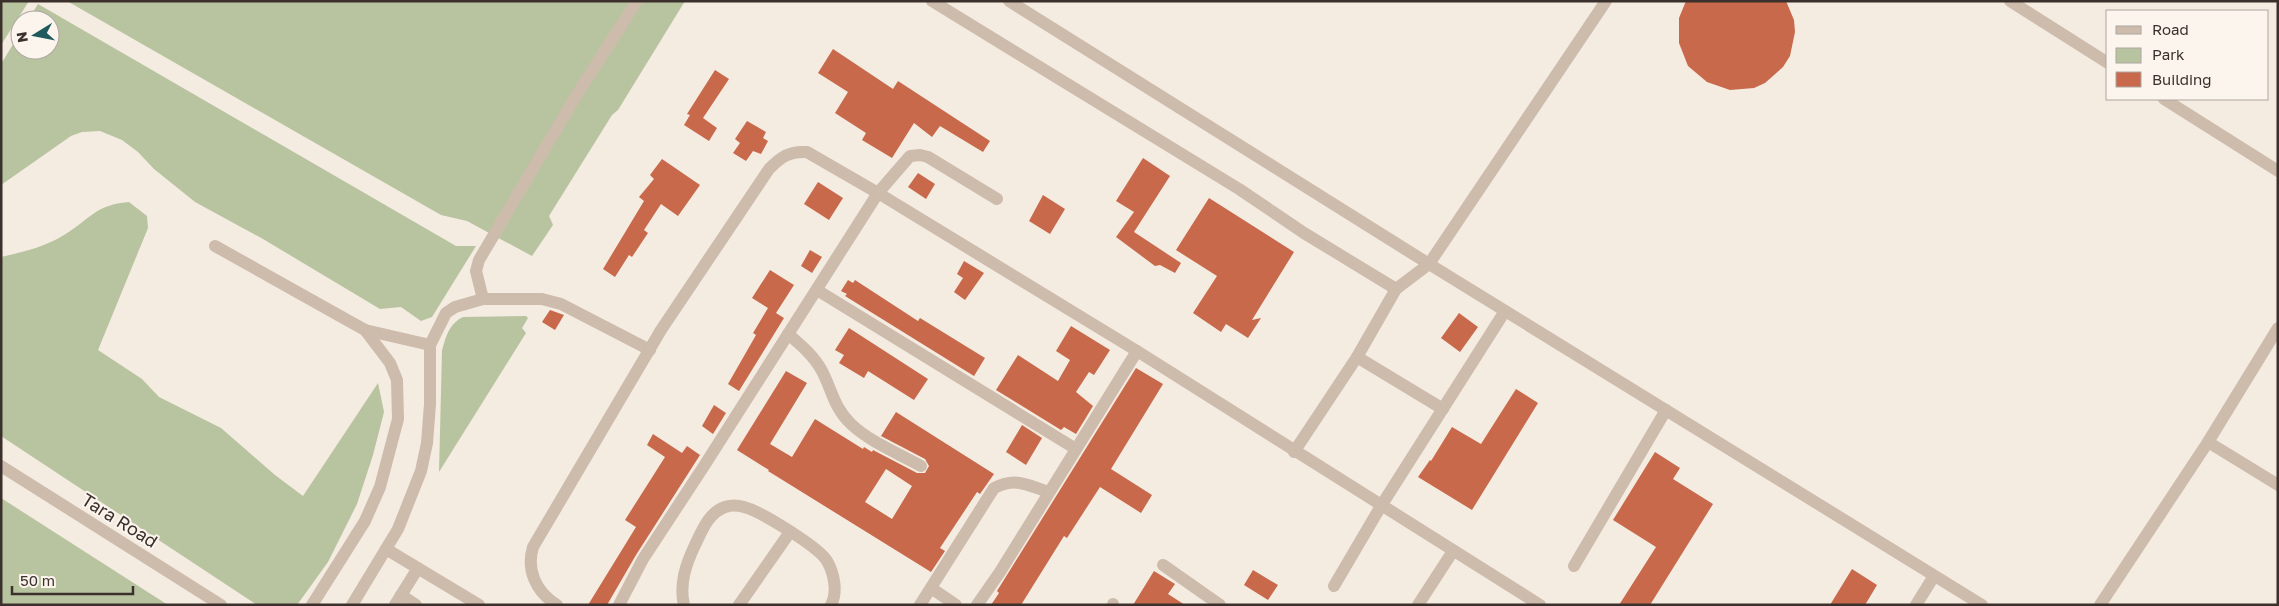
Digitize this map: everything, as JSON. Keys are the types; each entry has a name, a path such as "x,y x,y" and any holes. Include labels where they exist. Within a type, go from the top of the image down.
{"street":[{"path":"483,299 476,272 489,241 579,91 637,1"},
{"path":"932,1 1239,189 1304,233 1396,289"},
{"path":"1009,1 1429,264 1982,605"},
{"path":"1294,452 1357,357 1396,289 1429,264 1606,1"},
{"path":"2010,1 2106,62"},
{"path":"2166,100 2278,170"},
{"path":"557,605 538,588 529,560 532,547 661,330 769,169 781,157 796,152 806,152 878,193 1137,351 1294,452 1540,605"},
{"path":"619,605 643,559 878,193 910,156 920,155 928,157 997,200"},
{"path":"216,246 365,330 430,345"},
{"path":"817,290 1076,449"},
{"path":"352,605 398,529 420,471 427,443 430,404 430,345 446,313 455,307 483,299 535,298 561,304 650,350"},
{"path":"1334,586 1505,311"},
{"path":"2100,605 2208,442 2278,328"},
{"path":"312,605 365,521 380,487 398,419 397,380 381,348 365,330"},
{"path":"788,334 810,354 822,371 833,401 851,424 872,439 921,466"},
{"path":"977,605 1137,351"},
{"path":"1357,357 1443,409"},
{"path":"1574,566 1666,410"},
{"path":"2208,442 2278,485"},
{"name":"Tara Road","path":"1,466 221,605"},
{"path":"920,605 994,488 1006,482 1017,481 1049,492"},
{"path":"684,605 683,580 688,561 705,525 713,514 734,505 743,506 817,549 827,560 834,578 831,605"},
{"path":"739,605 790,532"},
{"path":"386,549 480,605"},
{"path":"1418,605 1453,551"},
{"path":"1163,565 1220,605"},
{"path":"416,605 398,600 418,568"},
{"path":"1916,605 1934,576"},
{"path":"931,588 956,605"}],"green space":[{"path":"1,1 29,1 23,10 10,10 10,31 1,45"},
{"path":"67,1 685,1 618,110 612,115 549,216 553,225 532,256 467,221 441,215"},
{"path":"38,4 48,10 34,10"},
{"path":"60,17 456,246 476,246 432,317 421,321 401,307 380,309 263,239 195,202 122,140 100,131 82,132 71,136 1,185 1,64 10,49 10,60 60,60"},
{"path":"129,202 147,216 148,228 98,350 142,379 159,397 221,428 275,475 303,496 378,383 384,412 373,455 357,504 328,562 297,605 257,605 1,436 1,257 49,243 100,210 108,206"},
{"path":"526,316 528,318 522,328 526,333 439,472 442,351 449,331 454,323 463,317"},
{"path":"1,498 168,605 1,605"}],"building":[{"path":"1686,1 1786,1 1794,20 1795,32 1790,56 1783,67 1765,83 1754,88 1730,90 1707,82 1688,66 1679,43 1679,18"},
{"path":"833,49 893,89 898,81 990,141 983,152 940,126 932,137 914,123 892,158 862,140 866,133 835,113 848,92 818,73"},
{"path":"715,70 729,79 703,118 717,128 709,141 684,125 690,115 687,114"},
{"path":"747,121 766,132 763,138 768,141 761,154 753,151 746,161 733,153 740,143 735,139"},
{"path":"1143,158 1170,176 1134,232 1181,263 1175,273 1160,265 1155,266 1116,237 1134,212 1116,201"},
{"path":"662,159 700,185 678,216 661,204 644,230 648,233 632,257 629,255 615,277 603,269 644,201 639,197 654,179 650,175"},
{"path":"918,173 935,184 926,199 908,187"},
{"path":"818,182 843,198 829,220 804,204"},
{"path":"1043,195 1065,209 1050,234 1029,221"},
{"path":"1209,198 1294,252 1252,320 1261,318 1248,338 1226,324 1221,332 1193,313 1217,276 1176,250"},
{"path":"810,250 822,257 812,273 801,266"},
{"path":"964,261 984,273 965,300 954,292 963,278 957,274"},
{"path":"770,270 794,285 776,313 784,318 739,391 728,384 756,335 753,333 768,308 752,298"},
{"path":"848,280 853,283 855,280 918,321 920,318 985,358 974,376 845,296 847,294 841,291"},
{"path":"550,310 564,315 555,330 542,322"},
{"path":"1459,313 1478,327 1460,352 1441,338"},
{"path":"1071,326 1110,350 1094,375 1089,372 1076,392 1093,406 1076,434 1064,427 1061,430 996,390 1018,355 1058,381 1070,360 1056,351"},
{"path":"849,328 928,379 914,400 868,371 864,378 839,363 844,355 835,350"},
{"path":"1136,368 1163,384 1111,469 1152,495 1141,513 1100,487 1067,538 1064,536 1021,605 991,605 999,593 997,591"},
{"path":"786,371 807,383 770,444 792,457 815,419 863,449 864,447 872,452 873,450 917,473 925,473 929,466 925,459 881,436 896,412 994,474 980,494 977,492 940,548 945,551 931,572 737,450","holes":["886,469 912,486 892,519 865,502"]},
{"path":"1516,389 1538,403 1472,510 1418,477 1431,461 1452,427 1481,444"},
{"path":"714,405 726,413 713,434 702,426"},
{"path":"1022,425 1042,438 1026,465 1006,452"},
{"path":"653,434 682,453 687,446 700,455 636,555 607,605 588,605 636,527 625,520 665,457 647,445"},
{"path":"1655,452 1680,468 1673,479 1713,504 1650,605 1619,605 1656,547 1613,520"},
{"path":"1852,569 1877,585 1865,605 1830,605"},
{"path":"1253,570 1278,585 1268,600 1244,585"},
{"path":"1154,571 1175,584 1168,594 1185,605 1133,605"}]}
